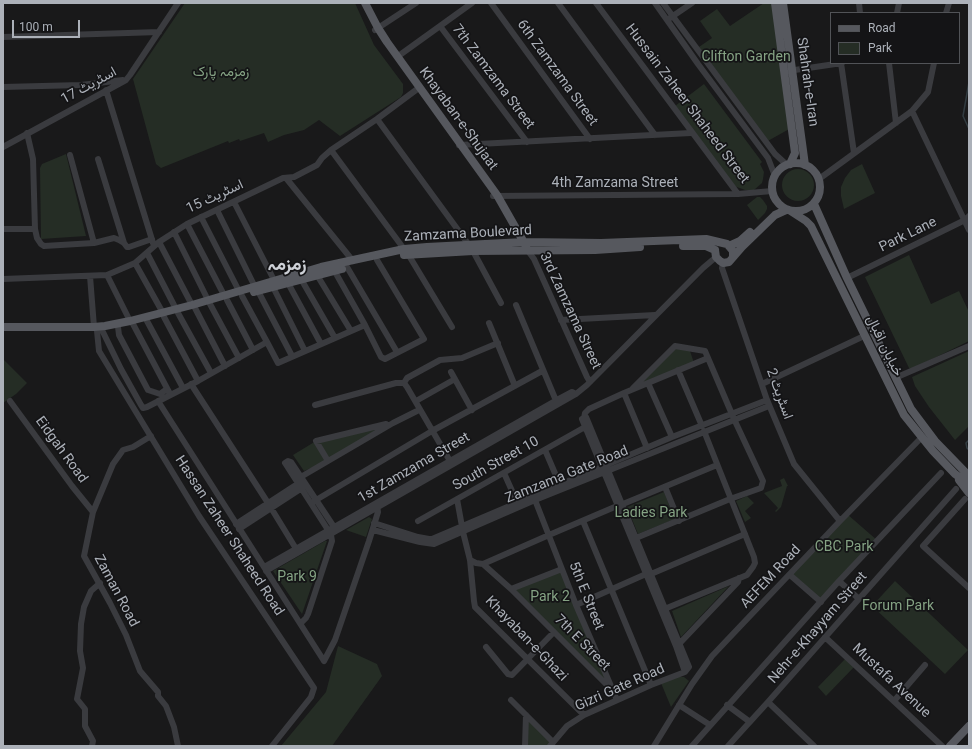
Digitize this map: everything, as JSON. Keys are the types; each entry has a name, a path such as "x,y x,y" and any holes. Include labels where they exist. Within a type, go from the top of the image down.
{"main road":[{"name":"Khayaban-e-Shujaat","path":"361,3 376,29 495,195 525,251"},
{"name":"Khayaban-e-Shujaat","path":"365,3 376,29 418,88"},
{"name":"Shahrah-e-Iran","path":"775,3 805,165"},
{"name":"Shahrah-e-Iran","path":"783,3 795,152 788,165"},
{"path":"777,202 774,210 740,241 720,246 718,257 729,262 742,247 775,215 788,210 802,211 814,204 820,192 819,179 813,170 805,165 796,163 788,165 780,170 772,183 772,191 777,202 788,210"},
{"name":"خیابان اقبال","path":"814,204 847,278 899,377 911,409 935,441 969,476"},
{"name":"خیابان اقبال","path":"788,210 806,221 815,233 864,336 904,415 921,438 955,474 969,484"},
{"path":"815,233 808,215 811,210 818,214"},
{"name":"Zamzama Boulevard","path":"3,327 98,330 147,321 273,284 321,267 353,260 406,252 520,243 601,243 706,239 728,245"},
{"path":"728,245 733,250 733,257"},
{"name":"Zamzama Boulevard","path":"471,248 525,251 706,246 718,257"},
{"name":"Zamzama Boulevard","path":"273,284 288,283 406,252"},
{"name":"Zamzama Boulevard","path":"3,332 98,330 118,327 164,315"},
{"path":"952,459 969,468"},
{"path":"955,474 967,496"},
{"path":"950,746 969,726"},
{"path":"942,745 959,736"}],"street":[{"name":"اسٹریٹ 17","path":"3,147 126,80 178,3"},
{"path":"376,29 416,3"},
{"path":"397,57 472,3"},
{"name":"6th Zamzama Street","path":"491,3 590,139"},
{"path":"558,3 654,135"},
{"name":"Hussain Zaheer Shaheed Street","path":"596,3 691,133 738,194 772,191"},
{"path":"655,3 670,19 775,154 788,165"},
{"path":"663,3 670,19 768,158 775,176"},
{"path":"670,19 692,3"},
{"name":"7th Zamzama Street","path":"440,26 527,142"},
{"path":"3,37 159,32"},
{"path":"788,71 834,64"},
{"path":"841,64 854,153"},
{"path":"889,64 896,123"},
{"path":"819,179 912,111 928,92 934,64"},
{"path":"3,87 81,85 126,80"},
{"name":"اسٹریٹ 15","path":"3,279 107,275 135,263 157,244 186,224 286,178 294,177 317,165 331,150 377,119 418,88"},
{"path":"106,90 152,239 157,244 225,366"},
{"path":"912,111 967,218 969,230"},
{"path":"377,119 471,248 501,303"},
{"path":"459,145 691,133"},
{"path":"27,134 33,160 35,228 37,238 44,246 94,243 114,238 129,247 152,239"},
{"path":"331,150 406,252 452,327"},
{"path":"70,154 94,243"},
{"path":"98,159 124,243"},
{"path":"286,178 353,260"},
{"name":"4th Zamzama Street","path":"495,195 738,194"},
{"path":"234,202 305,351"},
{"path":"217,210 256,289 292,356"},
{"path":"201,217 240,294 278,363 365,325"},
{"name":"Park Lane","path":"847,278 967,218"},
{"path":"186,224 253,350"},
{"path":"3,229 35,228"},
{"path":"174,232 239,358"},
{"name":"3rd Zamzama Street","path":"525,251 534,259 590,382"},
{"path":"147,253 211,373"},
{"name":"1st Zamzama Street","path":"265,569 556,403 572,392 576,394 590,382 703,268 718,257"},
{"name":"اسٹریٹ 2","path":"718,257 768,403 794,464 840,521"},
{"path":"334,270 382,358 385,359 424,339 377,260"},
{"path":"135,263 198,381"},
{"path":"347,267 397,352"},
{"path":"107,275 169,392"},
{"path":"317,275 351,331"},
{"name":"Hassan Zaheer Shaheed Road","path":"90,276 98,330 99,351 199,516 314,688 311,697 272,746"},
{"path":"301,279 335,338"},
{"path":"288,283 321,344"},
{"path":"516,305 556,403"},
{"path":"562,320 655,315"},
{"path":"147,321 183,388"},
{"path":"489,323 515,386"},
{"path":"118,327 119,335 148,390 160,394 183,388 198,381 267,342"},
{"path":"98,330 142,407 145,408 158,401 169,392"},
{"path":"762,384 864,336"},
{"path":"404,383 407,378 440,360 462,358 498,343"},
{"path":"631,390 675,346 705,351 763,481 761,488 730,499 636,538"},
{"path":"899,377 969,346"},
{"path":"605,469 582,419 584,418 585,413 589,409 624,393 708,358"},
{"path":"663,609 747,575 755,563 754,557 703,428 678,370"},
{"path":"314,501 432,431 542,371"},
{"path":"451,372 472,410"},
{"path":"416,401 455,379"},
{"path":"404,383 450,461"},
{"path":"315,405 390,384 404,383"},
{"path":"648,383 672,438"},
{"path":"191,384 297,551"},
{"path":"624,393 647,448"},
{"name":"Eidgah Road","path":"10,401 72,486 93,512"},
{"path":"158,401 324,661 335,640 374,527 378,512 377,505"},
{"name":"Zamzama Gate Road","path":"374,527 429,540 462,529 535,500 659,443 717,423 768,403"},
{"path":"238,527 328,461 393,423 419,410"},
{"path":"584,418 586,417 626,521 678,644 738,582 739,578"},
{"path":"328,461 316,441 393,423"},
{"name":"South Street 10","path":"418,521 585,427"},
{"name":"Zamzama Gate Road","path":"605,469 661,450 703,428"},
{"name":"Zaman Road","path":"151,436 133,447 126,448 121,452 113,464 93,512 84,556 100,583 126,635 140,671 158,692 158,696 166,706 174,727 178,746"},
{"name":"AEFEM Road","path":"654,746 692,684 712,656 921,438"},
{"path":"659,443 661,450"},
{"name":"1st Zamzama Street","path":"430,475 450,461 477,448"},
{"path":"545,450 560,485"},
{"path":"470,560 483,564 549,534 717,465"},
{"path":"504,473 517,502"},
{"path":"692,746 839,581 941,473"},
{"path":"300,482 314,501 331,531 332,541 308,614 305,620 301,623"},
{"name":"Zamzama Gate Road","path":"462,529 517,502 560,485 572,483"},
{"path":"665,487 679,521"},
{"name":"Nehr-e-Khayyam Street","path":"728,746 956,489"},
{"path":"967,496 923,546 969,588"},
{"name":"Khayaban-e-Ghazi","path":"457,500 462,529 470,560 474,601 476,607 584,715"},
{"name":"5th E Street","path":"535,500 576,605 617,700"},
{"path":"583,521 651,685"},
{"path":"626,521 636,538 648,574"},
{"path":"576,605 745,534"},
{"name":"7th E Street","path":"483,564 511,589 611,689"},
{"path":"511,589 562,569"},
{"path":"790,575 821,602"},
{"path":"839,581 859,599"},
{"path":"92,746 93,741 85,726 85,710 77,699 83,668 80,651 81,624 84,608 91,591 100,583"},
{"path":"486,647 510,675 513,674 554,632"},
{"name":"Mustafa Avenue","path":"826,637 942,745"},
{"name":"Gizri Gate Road","path":"551,744 567,726 584,715 651,685 685,672 678,644"},
{"path":"894,701 925,665"},
{"path":"511,700 551,744"},
{"path":"768,702 814,746"},
{"path":"679,705 710,725"},
{"path":"727,705 750,722"},
{"path":"525,746 526,715"}],"green space":[{"name":"زمزمہ پارک","path":"185,3 355,3 374,45 403,84 403,93 401,97 340,136 319,120 304,130 284,135 268,142 264,133 240,141 239,139 229,143 228,141 161,168 156,164 133,79"},
{"name":"Clifton Garden","path":"764,3 772,3 791,128 766,142 696,49 712,38 700,21 717,9 730,26"},
{"path":"704,84 762,162 760,164 764,172 762,183 754,190 745,190 734,186 675,106"},
{"path":"66,154 86,236 41,239 40,168 42,164"},
{"path":"862,164 875,193 844,209 841,196 841,187 851,170"},
{"path":"795,169 801,169 810,173 814,185 810,197 801,201 795,201 786,197 782,188 782,182 786,173"},
{"path":"757,197 760,197 767,206 765,213 758,220 747,205"},
{"path":"909,255 931,304 959,291 969,312 969,341 912,369 909,368 865,277"},
{"path":"675,346 689,348 694,363 631,390"},
{"path":"969,351 969,426 955,440 929,407 915,386 912,377"},
{"path":"3,359 27,383 16,394 3,403"},
{"path":"393,423 328,461 304,471 293,455 316,441"},
{"path":"784,478 788,486 781,507 776,512 775,511 778,508 764,493 782,486 780,480"},
{"name":"Ladies Park","path":"664,492 675,519 638,534 627,507"},
{"path":"747,496 754,503 745,511 751,518 745,522 736,501"},
{"name":"CBC Park","path":"847,514 878,541 821,602 790,575"},
{"path":"369,517 372,519 366,537 346,530"},
{"name":"Park 9","path":"327,541 302,614 273,571"},
{"name":"Park 2","path":"562,569 611,689 511,589"},
{"name":"Forum Park","path":"895,581 968,650 945,674 872,606"},
{"path":"729,586 681,637 672,611"},
{"path":"338,646 377,664 382,676 332,746 281,746 326,692"},
{"path":"847,657 855,666 826,696 818,687"},
{"path":"674,677 684,677 689,681 671,707 661,683"},
{"path":"526,715 553,742 550,746 525,746"}],"waterway":[{"path":"969,82 963,116 969,129"},
{"path":"969,440 966,443 969,450"}],"district":[{"name":"زمزمہ","path":"287,265"}]}
